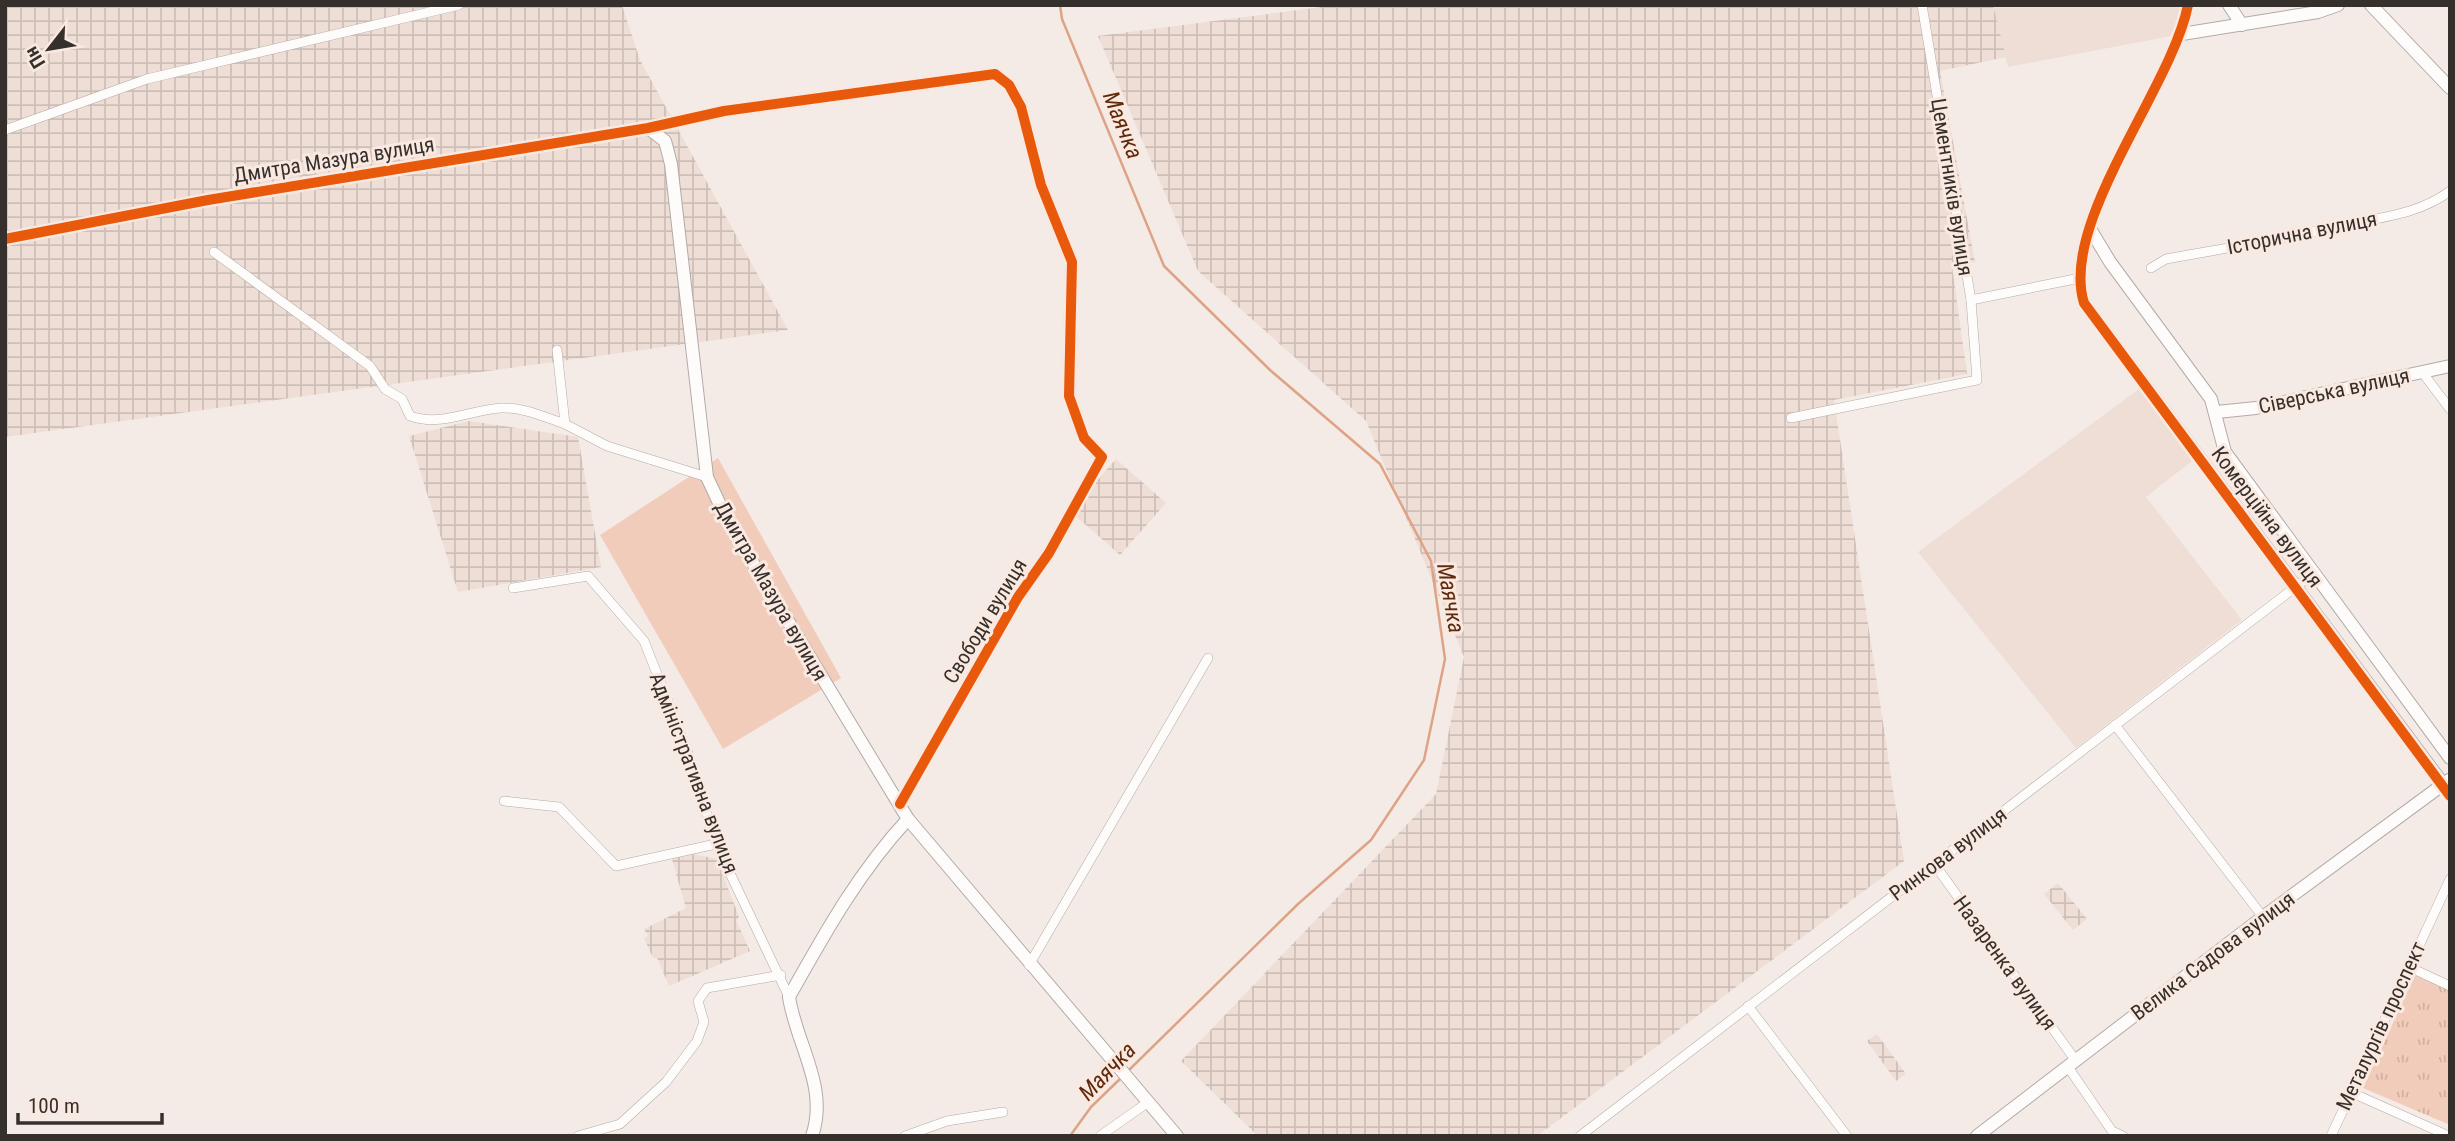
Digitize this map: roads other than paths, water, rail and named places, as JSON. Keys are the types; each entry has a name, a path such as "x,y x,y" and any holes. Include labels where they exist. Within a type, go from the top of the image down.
{"street":[{"path":"5,130 147,79 458,5"},
{"name":"Цементників вулиця","path":"1922,5 1971,300 2080,278"},
{"path":"2089,227 2153,86 2182,34 2188,5"},
{"path":"2229,5 2242,25"},
{"path":"2182,34 2339,5"},
{"path":"2371,5 2450,88"},
{"name":"Свободи вулиця","path":"648,128 738,110 995,74 1002,78 1021,107 1041,185 1072,262 1069,396 1084,438 1102,457 1049,553 1018,597 900,804"},
{"name":"Дмитра Мазура вулиця","path":"5,239 208,200 648,128 665,141 671,164 707,477 740,543 908,819 1029,965 1177,1136"},
{"name":"Історична вулиця","path":"2151,268 2166,259 2402,213 2434,203 2450,191"},
{"name":"Комерційна вулиця","path":"2089,227 2082,253 2080,278 2084,303 2096,324 2448,786"},
{"name":"Комерційна вулиця","path":"2089,227 2110,262 2208,394 2217,412 2225,452 2450,758"},
{"path":"214,253 370,366 385,389 402,399 410,416 442,421 504,408 525,410 565,424 607,446 707,477"},
{"path":"1791,418 1977,380 1971,300"},
{"path":"557,351 565,424"},
{"name":"Сіверська вулиця","path":"2217,412 2256,408 2450,366"},
{"path":"2422,372 2450,409"},
{"name":"Ринкова вулиця","path":"1580,1136 2315,572"},
{"name":"Адміністративна вулиця","path":"513,588 588,576 644,642 686,747 716,844 781,975 789,997 813,1074 818,1118 812,1136"},
{"path":"2332,637 2351,623"},
{"path":"1029,965 1208,658"},
{"path":"2115,725 2263,917"},
{"name":"Велика Садова вулиця","path":"1977,1136 2263,917 2448,786"},
{"path":"504,801 559,807 616,866 716,844"},
{"path":"789,997 848,892 879,849 908,819"},
{"name":"Назаренка вулиця","path":"1935,865 2072,1064 2112,1131 2123,1136"},
{"name":"Металургів проспект","path":"2331,1136 2450,879"},
{"path":"2409,967 2450,986"},
{"path":"578,1136 620,1124 666,1082 697,1041 704,1022 698,1001 706,988 781,975"},
{"path":"1748,1006 1847,1136"},
{"path":"2350,1092 2449,1136"},
{"path":"1100,1136 1143,1099"},
{"path":"905,1136 947,1121 1003,1112"}],"waterway":[{"name":"Маячка","path":"1060,5 1062,19 1164,266 1270,370 1380,464 1431,561 1445,659 1424,760 1371,840 1298,904 1128,1071"},
{"name":"Маячка","path":"1070,1136 1091,1107 1121,1078"}]}
